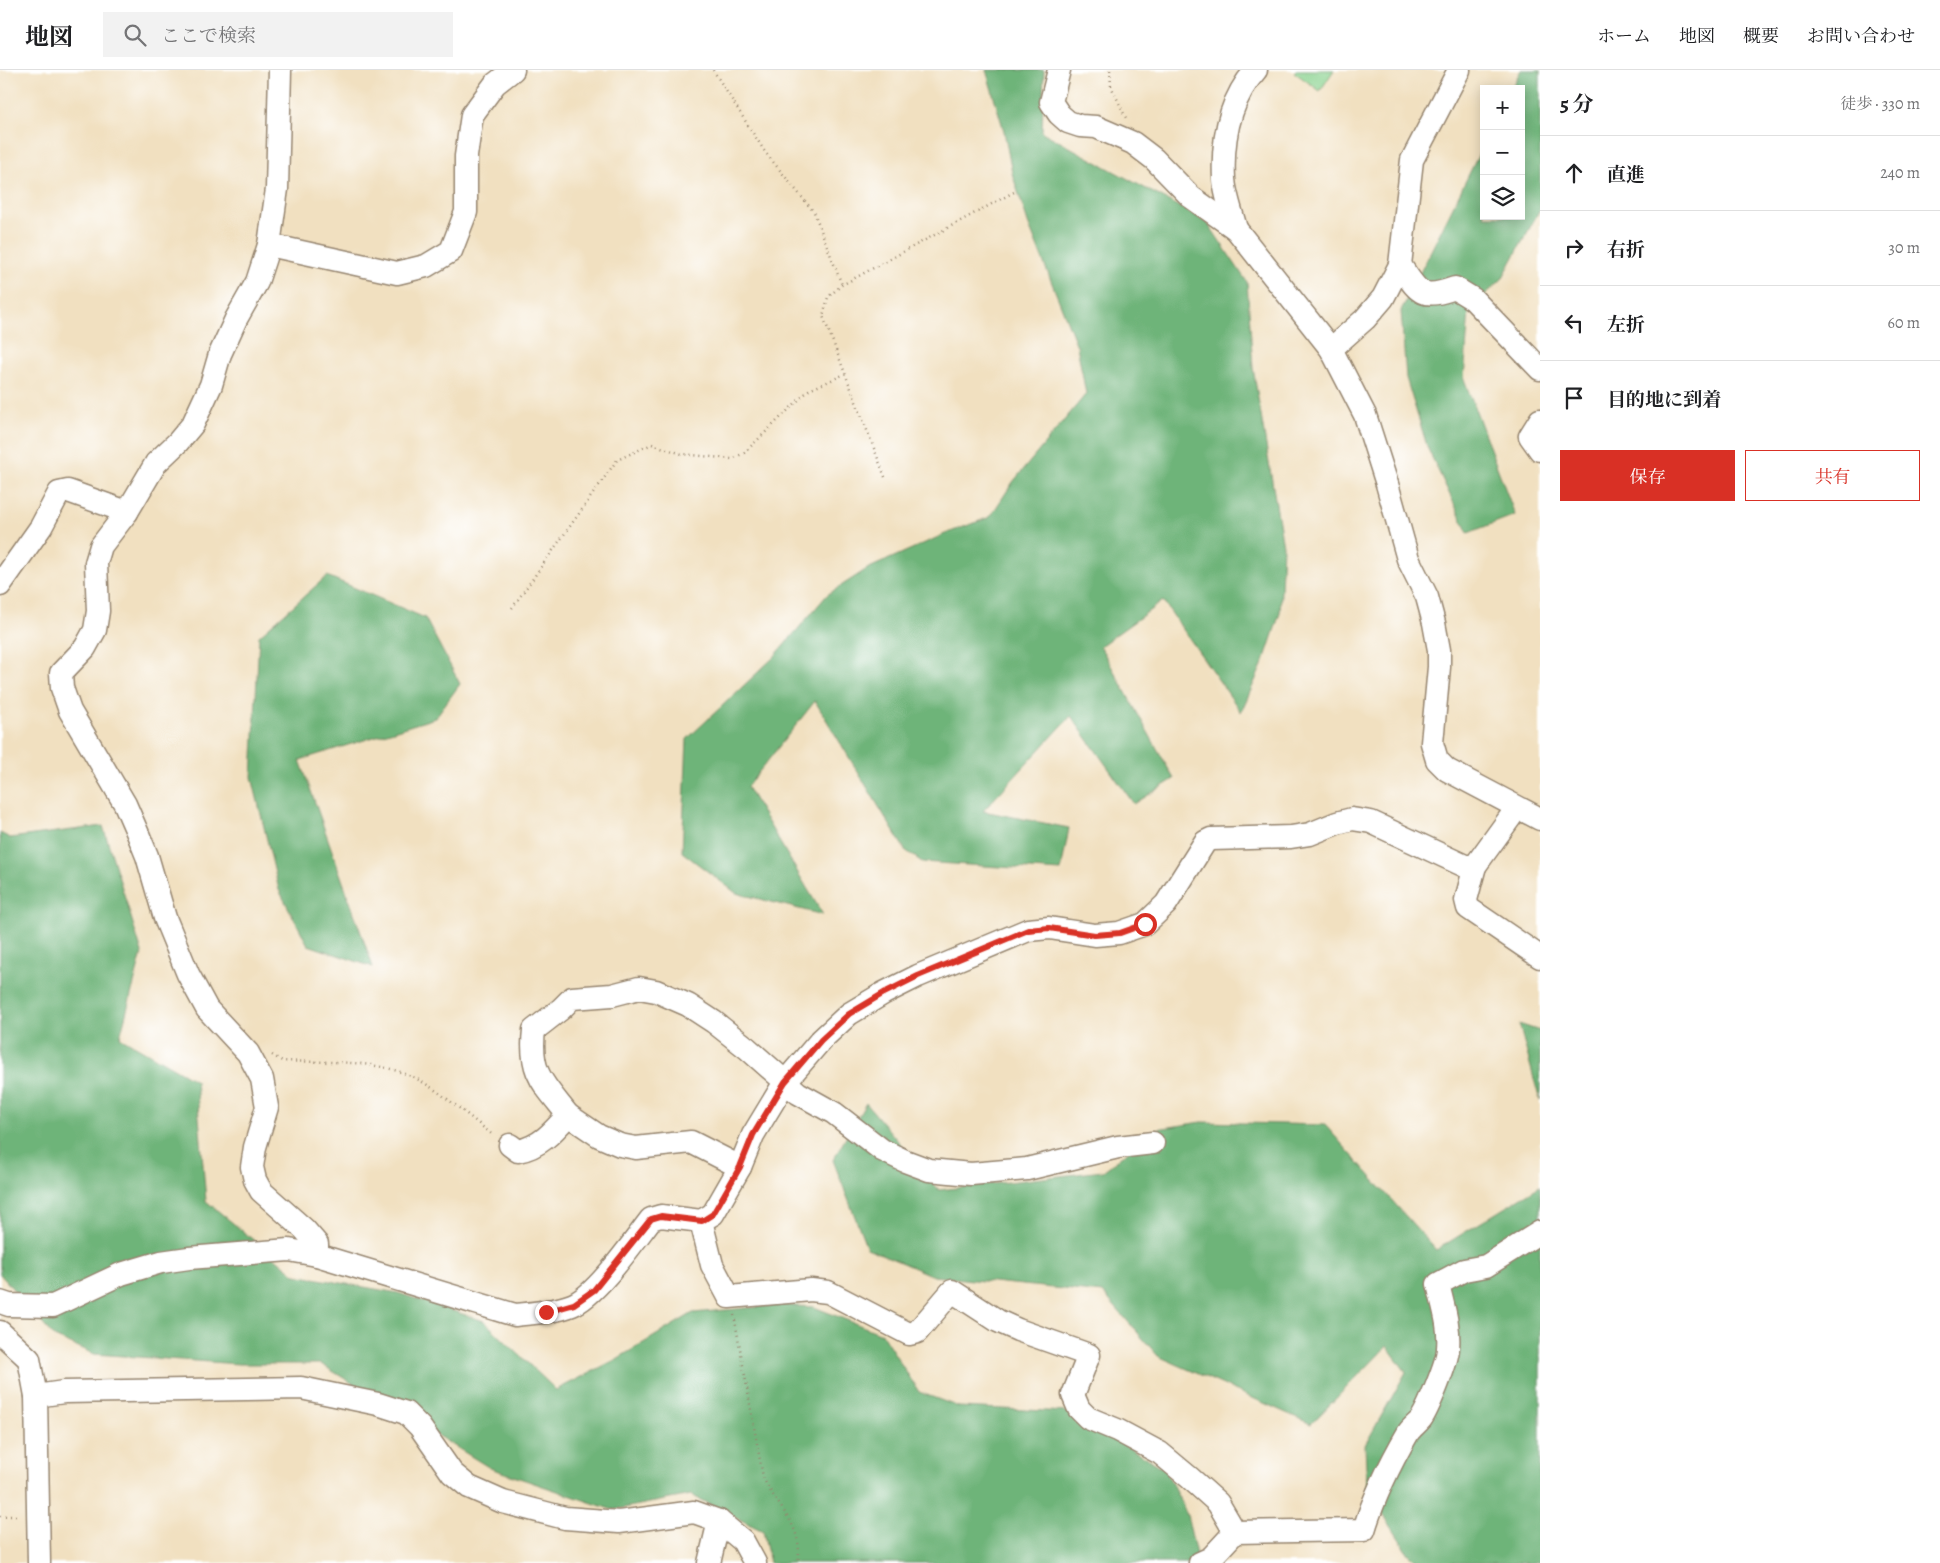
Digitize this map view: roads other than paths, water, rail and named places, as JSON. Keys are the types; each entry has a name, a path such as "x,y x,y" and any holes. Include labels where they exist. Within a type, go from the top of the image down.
{"street":[{"path":"280,70 277,189 269,245 257,282 236,319 220,354 211,386 193,424 178,442 156,463 127,512 101,546 96,563 98,611 95,630 85,648 61,673 62,688 70,711 125,804 135,826 147,856 165,918 188,974 208,1008 248,1053 262,1079 267,1107 255,1147 252,1167 255,1180 261,1191 304,1229 317,1244 318,1255"},
{"path":"269,245 397,273 426,266 450,252 466,212 466,156 472,115 495,84 513,70"},
{"path":"1059,70 1052,102 1059,114 1068,122 1080,126 1096,127 1133,143 1154,159 1191,197 1236,229 1330,348 1365,415 1408,559 1427,597 1434,623 1439,650 1439,667 1432,742 1437,760 1447,770 1540,819"},
{"path":"1236,229 1224,181 1226,128 1234,104 1245,83 1256,70"},
{"path":"1330,348 1365,319 1383,298 1400,264 1412,160 1459,70"},
{"path":"1400,264 1416,288 1426,294 1438,294 1455,288 1473,299 1540,369"},
{"path":"1540,420 1530,436 1540,450"},
{"path":"0,585 41,527 59,493 68,491 127,512"},
{"path":"1517,808 1475,866 1466,900 1468,908 1540,957"},
{"path":"0,1302 10,1305 53,1306 121,1274 170,1261 289,1250 318,1255 515,1315 546,1312 574,1304 594,1290 651,1219 661,1216 702,1221 713,1214 740,1167 753,1135 785,1082 821,1040 849,1014 884,993 918,976 1028,930 1049,928 1095,935 1120,933 1145,924 1166,904 1205,842 1211,839 1290,837 1310,834 1336,823 1352,819 1371,822 1465,866 1475,866"},
{"path":"740,1167 691,1142 636,1148 620,1145 599,1136 568,1115 537,1074 532,1048 534,1030 572,998 612,995 639,988 656,991 688,1005 714,1022 798,1093 834,1113 882,1150 929,1170 971,1174 1027,1169 1118,1147 1153,1143"},
{"path":"510,1145 518,1151 531,1148 546,1138 568,1115"},
{"path":"702,1221 712,1265 729,1297 811,1290 828,1292 910,1334 917,1332 952,1291 998,1321 1089,1355 1073,1396 1079,1408 1088,1418 1117,1430 1160,1453 1218,1503 1234,1532"},
{"path":"1200,1563 1211,1558 1234,1532 1364,1530 1371,1506 1398,1450 1409,1430 1421,1419 1444,1368 1448,1350 1448,1323 1438,1284 1464,1270 1486,1266 1540,1232"},
{"path":"0,1332 29,1359 36,1396 39,1563"},
{"path":"36,1396 64,1392 300,1388 378,1404 406,1413 420,1426 452,1474 469,1487 503,1502 566,1518 619,1522 694,1512 719,1521 743,1541 755,1563"},
{"path":"709,1563 719,1521"}]}
